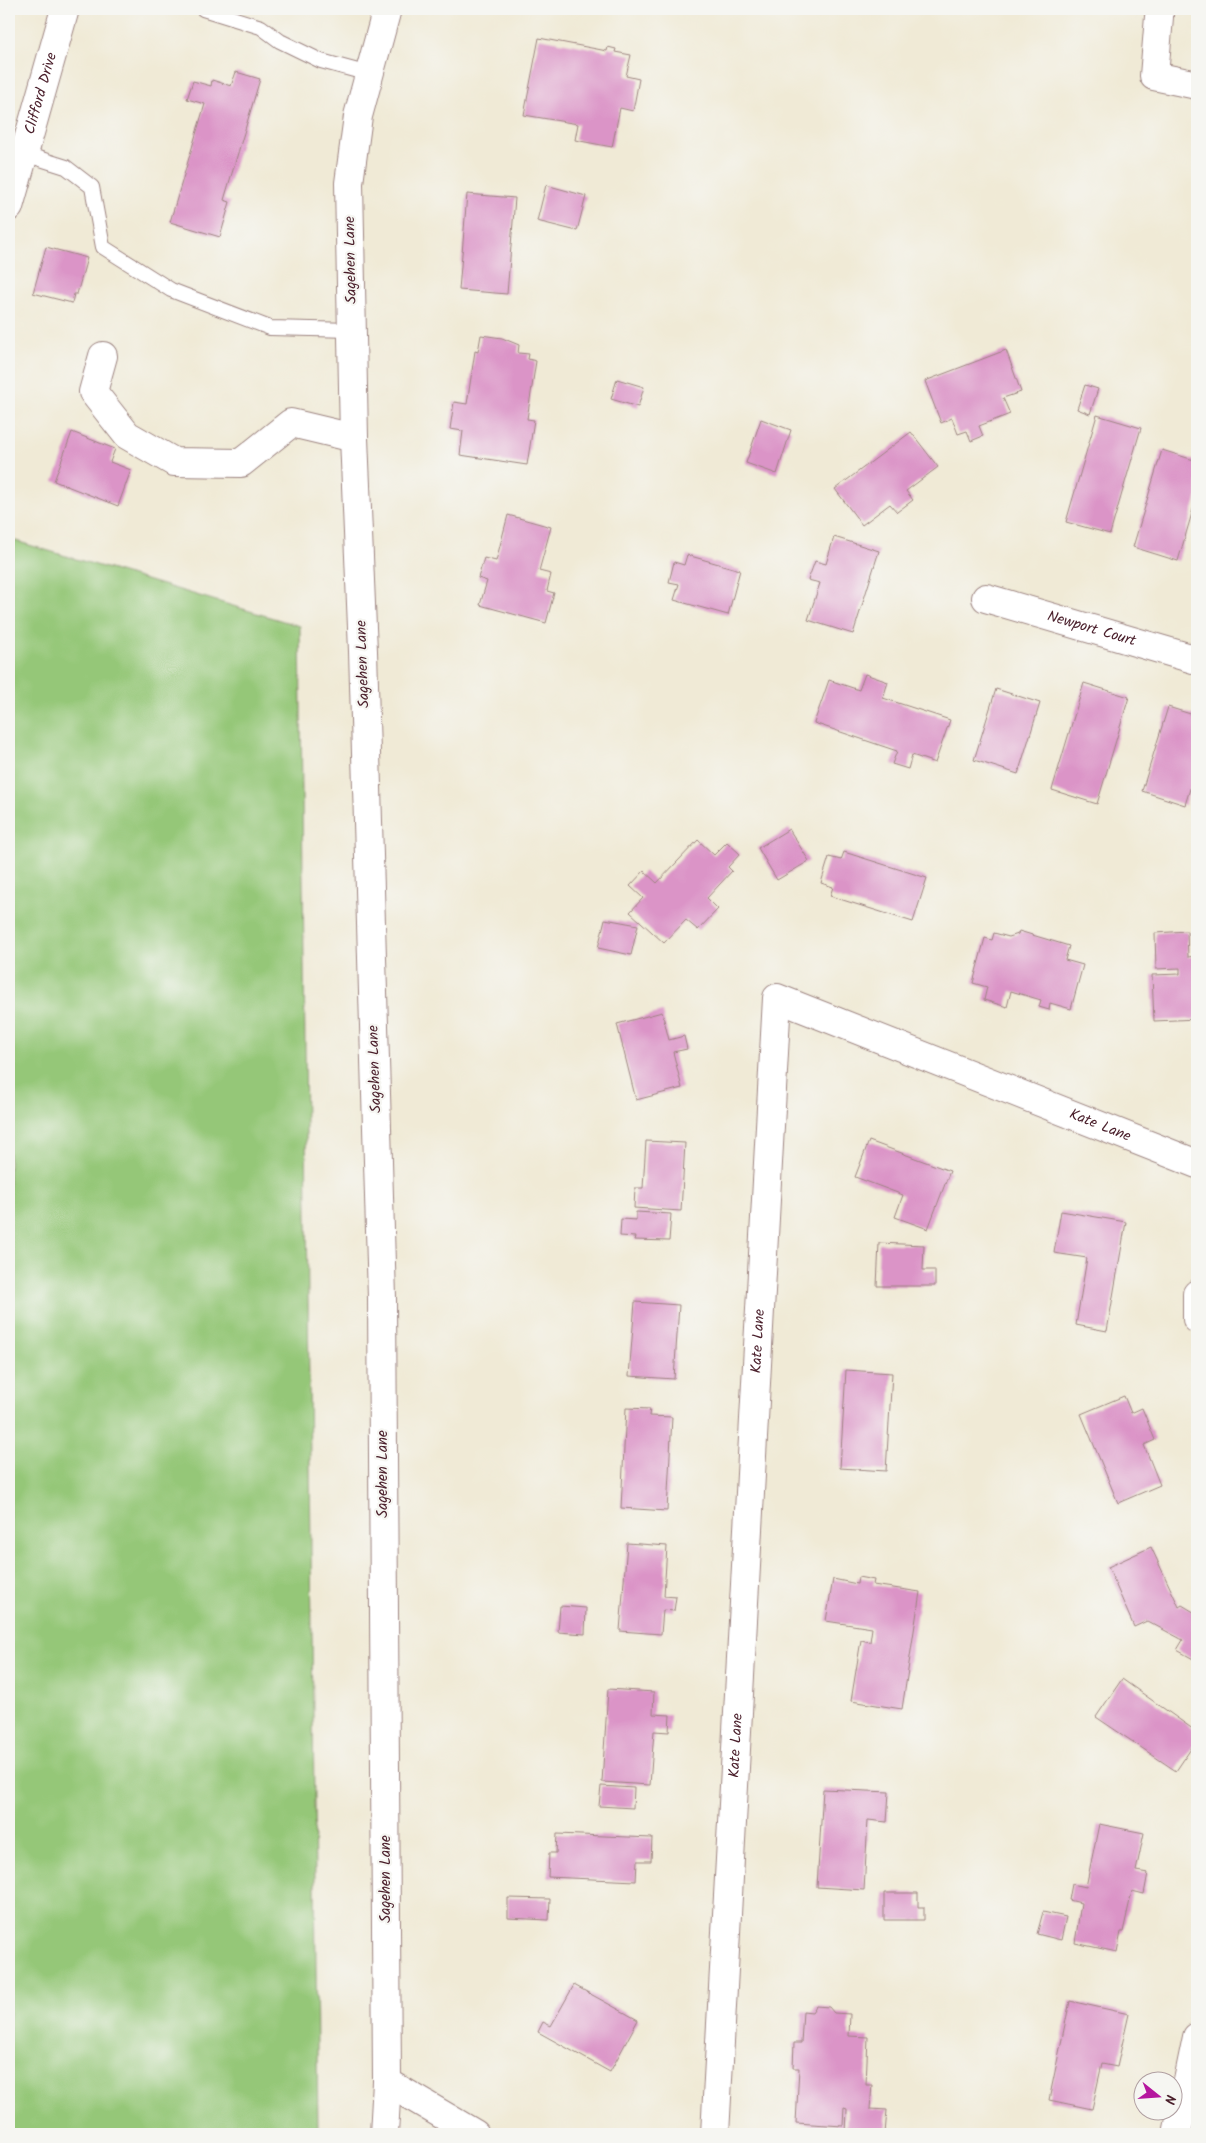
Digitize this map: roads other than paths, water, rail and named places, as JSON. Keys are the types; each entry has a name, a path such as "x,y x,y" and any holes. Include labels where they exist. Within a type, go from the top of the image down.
{"street":[{"name":"Clifford Drive","path":"9,207 65,9"},
{"name":"Sagehen Lane","path":"384,2134 387,2082 382,1298 363,651 354,438 350,183 358,116 387,9"},
{"path":"1159,16 1154,76 1197,85"},
{"path":"103,356 93,392 127,435 174,462 241,463 291,423 354,438"},
{"name":"Newport Court","path":"986,598 1197,660"},
{"name":"Kate Lane","path":"715,2134 777,998 1197,1164"},
{"path":"1197,1294 1197,1320"},
{"path":"1177,2134 1197,2037"},
{"path":"387,2082 476,2134"}],"lane":[{"path":"203,9 261,27 280,41 321,61 369,74"},
{"path":"24,154 66,167 92,187 103,247 171,290 270,328 352,330"}]}
